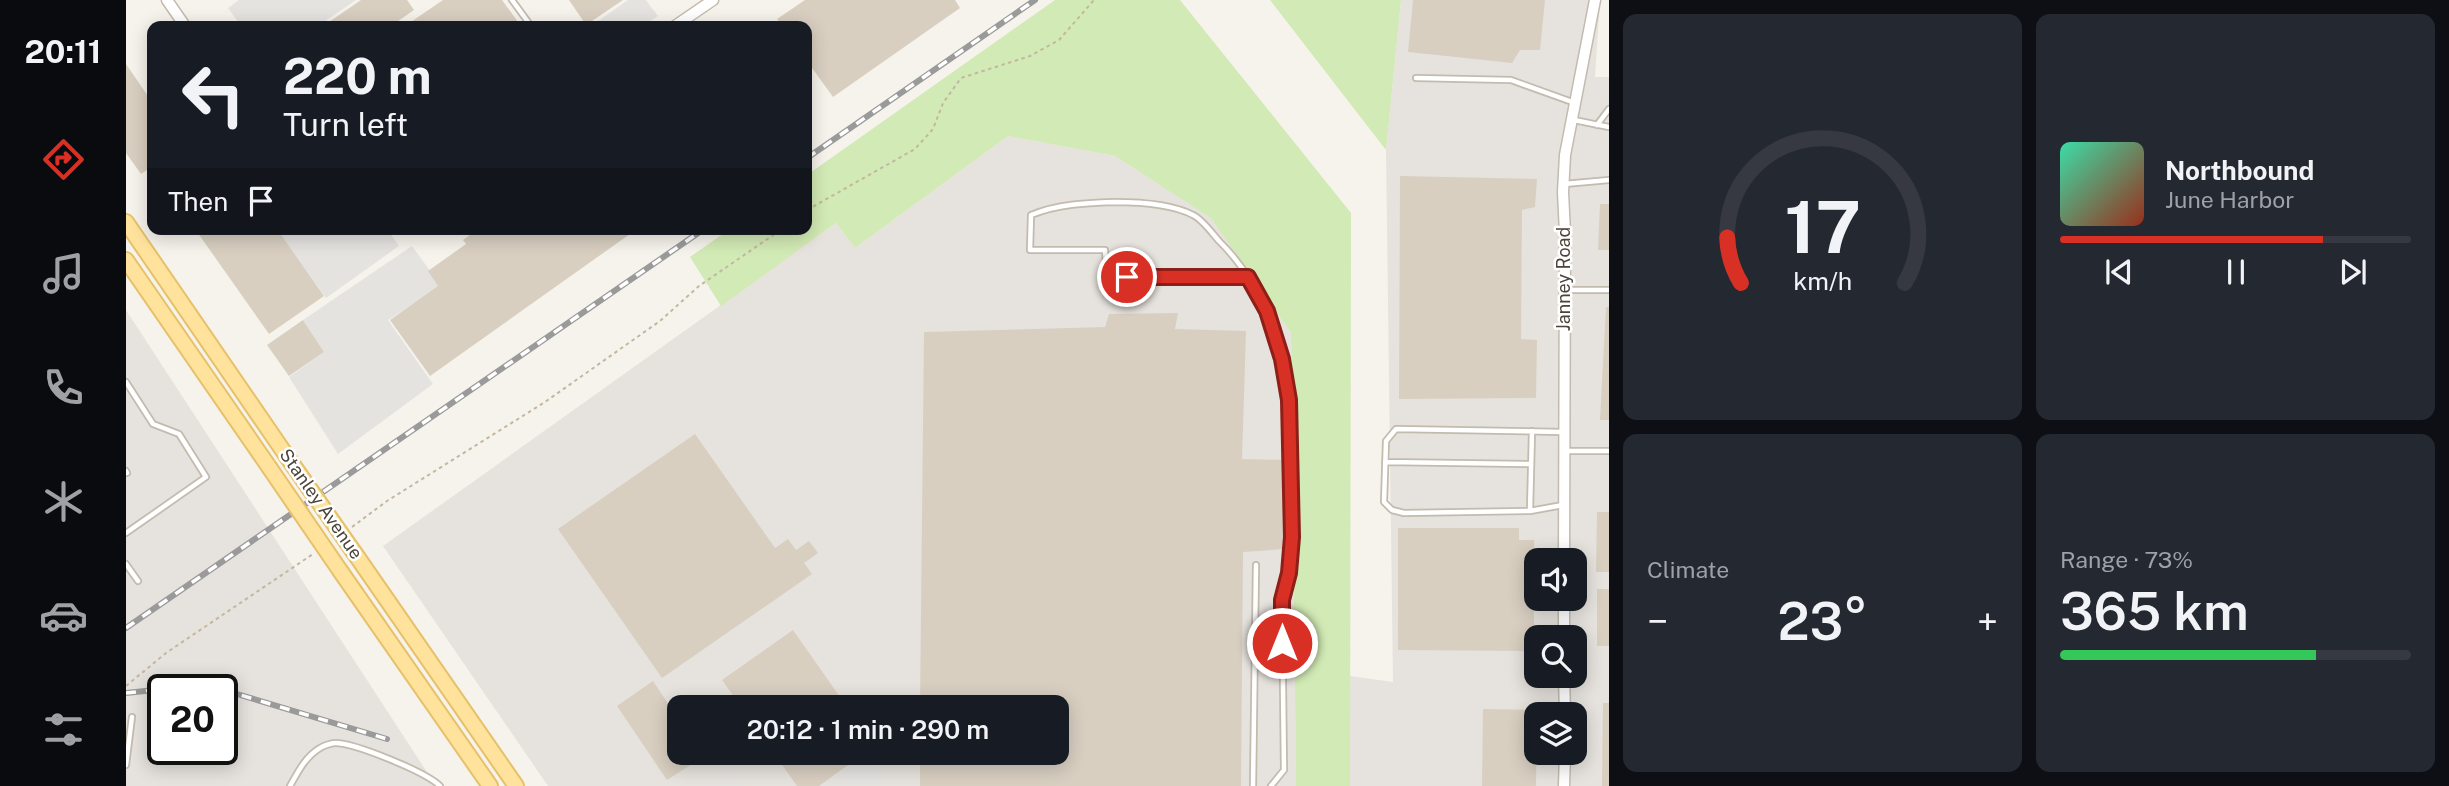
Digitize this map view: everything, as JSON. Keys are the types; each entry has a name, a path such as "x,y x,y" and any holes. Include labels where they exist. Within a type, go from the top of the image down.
{"main road":[{"name":"Stanley Avenue","path":"126,222 516,786"},
{"name":"Stanley Avenue","path":"126,260 490,786"}],"street":[{"path":"167,0 182,21"},
{"path":"682,21 713,0"},
{"name":"Janney Road","path":"1564,548 1563,184 1565,155 1595,0"},
{"path":"1564,765 1564,786"}],"lane":[{"path":"512,0 527,21"},
{"path":"1416,78 1511,80 1576,103"},
{"path":"1597,125 1609,109"},
{"path":"1573,120 1609,127"},
{"path":"1563,184 1609,180"},
{"path":"1248,277 1107,277 1105,250 1030,250 1031,215 1053,206 1134,202 1194,215 1226,247 1248,277 1267,311 1282,359 1289,400 1292,537 1289,573 1282,600 1284,770 1271,786"},
{"path":"1564,290 1609,290"},
{"path":"126,382 153,424 179,434 206,477 126,533"},
{"path":"1564,432 1396,429 1386,440 1384,502 1392,510 1404,513 1530,512 1564,505"},
{"path":"1530,512 1532,431"},
{"path":"1564,451 1609,451"},
{"path":"1385,462 1531,464"},
{"path":"126,564 138,581"},
{"path":"1253,786 1256,565"},
{"path":"126,765 132,717"},
{"path":"290,786 305,759 321,747 335,743 368,751 413,769 440,786"}],"path":[{"path":"812,207 915,149 933,129 943,103 961,78 1030,56 1059,40 1094,0"},
{"path":"345,532 387,501 545,402 660,321 699,286 773,235"},
{"path":"126,686 166,653 313,554"}],"shaded area":[{"path":"239,0 356,0 325,21 237,21 228,8"},
{"path":"628,0 646,0 658,16 650,21 598,21"},
{"path":"1401,0 1600,0 1595,77 1609,77 1609,786 1350,786 1350,676 1393,682 1386,150"},
{"path":"1008,136 1115,156 1212,218 1291,333 1296,786 548,786 383,546 836,223 855,248"},
{"path":"280,235 391,235 399,246 326,298"},
{"path":"412,246 441,286 388,320 433,384 338,454 289,377 324,352 303,320"},
{"path":"126,310 436,786 126,786"},
{"path":"849,765 883,766 882,786 820,786"},
{"path":"729,769 742,786 705,786"}],"green space":[{"path":"1055,0 1180,0 1351,213 1350,786 1296,786 1291,333 1211,218 1115,156 1008,136 855,248 836,223 721,306 690,257 721,235 812,235 812,171"},
{"path":"1270,0 1401,0 1386,150"}],"building":[{"path":"361,0 407,0 414,10 398,21 330,21"},
{"path":"443,0 502,0 517,21 412,21"},
{"path":"569,0 623,0 592,21 583,21"},
{"path":"805,0 955,0 960,8 833,97 812,68 812,21 777,19"},
{"path":"1413,0 1545,0 1540,50 1520,50 1512,63 1408,52"},
{"path":"126,64 147,95 147,170 141,174 126,153"},
{"path":"1400,176 1537,179 1535,207 1522,210 1521,339 1537,340 1536,398 1399,399"},
{"path":"1600,204 1609,204 1609,250 1598,250"},
{"path":"199,235 281,235 324,296 269,334"},
{"path":"470,235 629,235 430,376 390,320 438,286 428,271 466,244 463,240"},
{"path":"1606,307 1609,307 1609,420 1600,420"},
{"path":"1178,313 1175,329 1246,331 1242,459 1287,460 1284,549 1243,552 1241,786 920,786 920,765 1069,765 1069,695 920,695 924,332 1105,327 1109,314"},
{"path":"303,320 324,352 289,376 267,345"},
{"path":"695,434 775,548 788,539 796,550 809,541 818,553 804,563 812,574 662,678 558,529"},
{"path":"1597,512 1609,512 1609,572 1596,572"},
{"path":"1398,528 1519,528 1519,540 1534,540 1534,548 1524,548 1524,611 1534,611 1534,625 1524,625 1524,651 1398,650"},
{"path":"1597,589 1609,589 1609,646 1597,646"},
{"path":"793,630 839,695 733,695 722,680"},
{"path":"653,681 667,702 667,765 690,765 667,780 617,706"},
{"path":"1603,703 1609,703 1609,786 1602,786"},
{"path":"1483,709 1524,710 1524,765 1536,765 1536,786 1482,786"},
{"path":"782,765 848,765 819,786 797,786"}],"railway":[{"path":"812,155 1035,0"},
{"path":"126,628 695,235"},
{"path":"126,693 147,691"},
{"path":"238,694 387,739"}],"route":[{"path":"1127,277 1248,277 1267,311 1282,359 1289,400 1291,443 1292,537 1289,573 1282,600 1282,643"}]}
